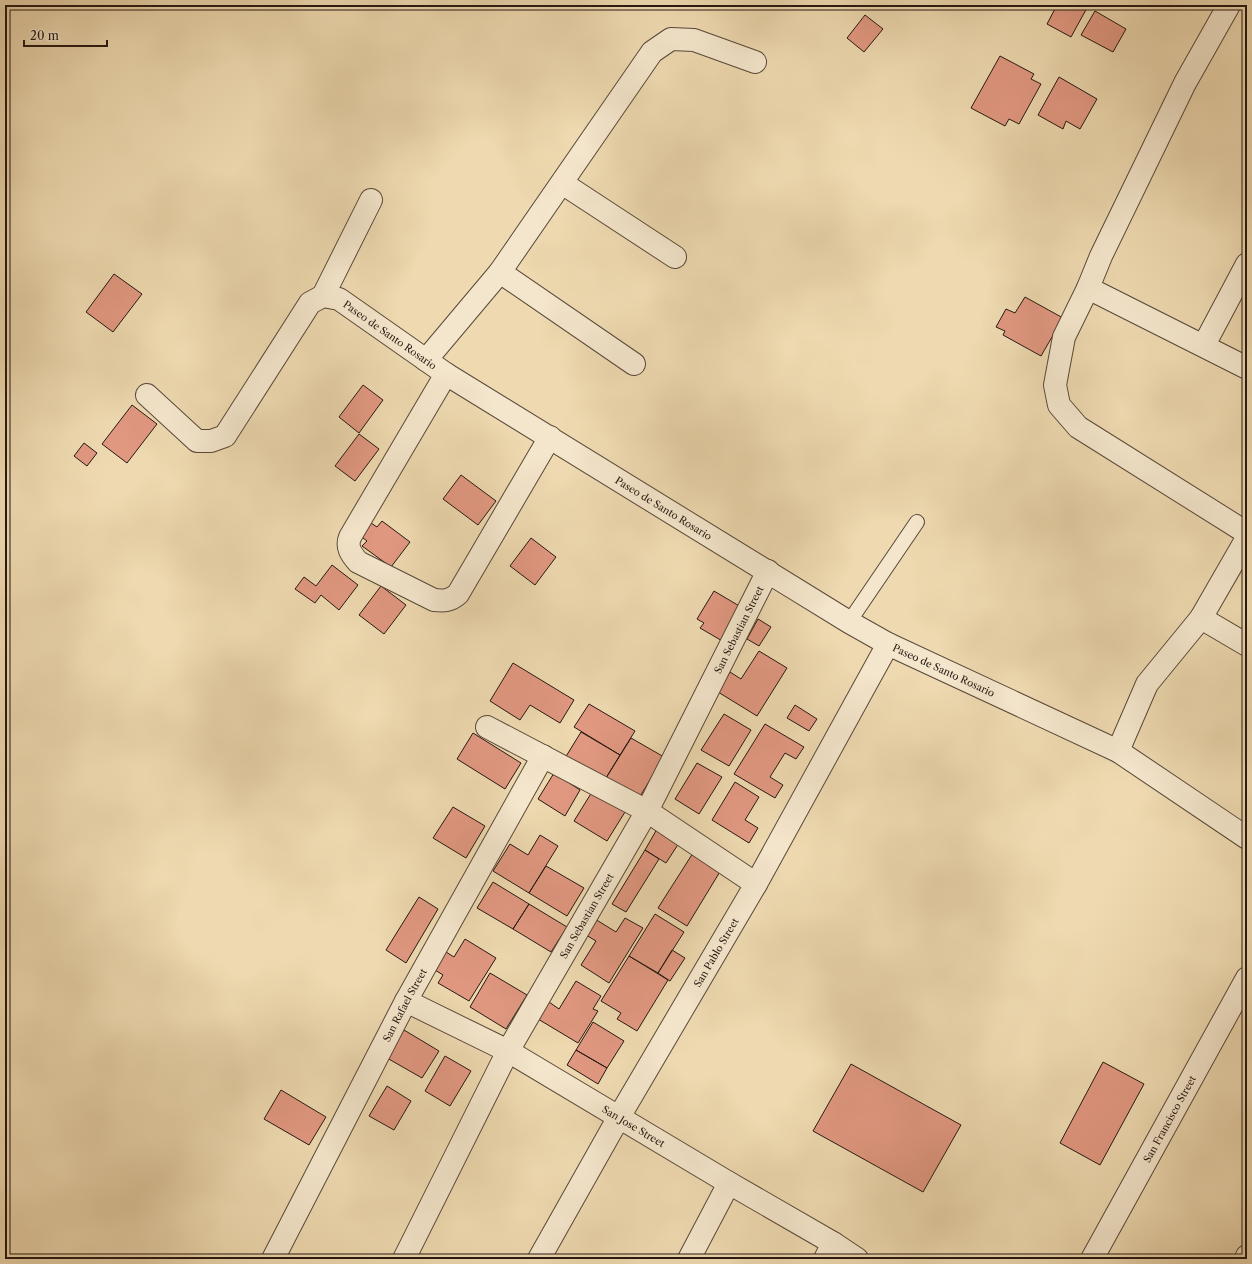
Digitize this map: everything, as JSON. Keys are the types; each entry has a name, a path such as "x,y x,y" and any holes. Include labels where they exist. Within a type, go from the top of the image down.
{"street":[{"path":"1229,5 1185,84 1101,256 1088,288 1064,337 1054,385 1059,405 1078,427 1247,533"},
{"path":"426,360 500,272 652,52 671,40 694,40 755,62"},
{"path":"562,183 675,257"},
{"path":"147,395 198,441 211,441 225,436 310,303 323,296 371,200"},
{"path":"1204,345 1247,264"},
{"path":"500,272 634,364"},
{"path":"1088,288 1204,345 1247,368"},
{"name":"Paseo de Santo Rosario","path":"323,296 339,299 446,374 849,622 888,644 1118,751 1247,838"},
{"path":"446,374 347,542 350,552 358,562 434,600 445,601 453,599 458,594 550,437"},
{"path":"1118,751 1147,684 1200,618 1247,538"},
{"name":"San Sebastian Street","path":"404,1259 508,1051 647,811 768,572"},
{"path":"1200,618 1247,645"},
{"name":"San Pablo Street","path":"539,1259 618,1117 756,884 888,644"},
{"path":"486,727 647,811 756,884"},
{"name":"San Rafael Street","path":"273,1259 406,1001 543,756"},
{"name":"San Francisco Street","path":"1092,1259 1247,978"},
{"name":"San Jose Street","path":"406,1001 508,1051 729,1183 829,1251 857,1259"},
{"path":"689,1259 729,1183"}],"lane":[{"path":"849,622 917,522"}],"building":[{"path":"1057,5 1088,6 1071,37 1047,24"},
{"path":"1119,5 1129,5 1127,9"},
{"path":"1095,11 1126,29 1113,52 1081,35"},
{"path":"865,15 883,29 864,52 847,38"},
{"path":"1000,56 1034,74 1031,79 1041,84 1019,124 1009,119 1005,126 971,108"},
{"path":"1059,77 1097,99 1080,129 1066,121 1063,129 1038,115"},
{"path":"114,274 142,294 113,332 86,312"},
{"path":"1025,297 1063,318 1041,356 1003,335 1005,331 996,327 1006,309 1015,313"},
{"path":"363,385 383,400 359,433 339,417"},
{"path":"132,405 157,424 127,463 102,444"},
{"path":"359,434 379,449 355,481 335,466"},
{"path":"84,443 97,453 87,466 74,456"},
{"path":"461,475 496,501 478,525 443,499"},
{"path":"368,521 377,527 382,521 410,542 391,567 362,546 367,541 358,534"},
{"path":"531,538 556,557 535,585 510,566"},
{"path":"332,565 358,585 339,610 321,595 315,603 295,589 304,577 316,586"},
{"path":"381,586 406,605 384,634 359,615"},
{"path":"714,591 741,607 724,642 700,628 704,623 697,619"},
{"path":"758,619 771,627 759,646 747,639"},
{"path":"759,651 787,668 757,716 718,692 730,672 741,679"},
{"path":"513,663 574,700 560,723 530,705 520,720 490,701"},
{"path":"589,704 635,731 620,755 574,727"},
{"path":"795,705 817,719 809,731 787,718"},
{"path":"724,714 751,730 729,766 701,750"},
{"path":"765,724 804,747 796,759 785,753 770,777 783,785 775,798 734,774"},
{"path":"581,732 620,755 606,778 565,758"},
{"path":"473,733 521,763 505,789 457,759"},
{"path":"631,738 664,757 639,798 606,778"},
{"path":"697,763 722,777 699,814 675,799"},
{"path":"554,773 580,790 565,816 538,799"},
{"path":"735,782 759,797 745,820 758,828 749,843 712,820"},
{"path":"592,792 625,812 607,841 574,821"},
{"path":"453,807 485,826 466,858 433,838"},
{"path":"657,829 679,843 666,863 645,850"},
{"path":"540,835 558,846 529,893 493,871 510,844 528,855"},
{"path":"645,850 659,859 626,912 612,904"},
{"path":"693,853 721,870 687,926 658,908"},
{"path":"546,866 584,888 567,916 529,893"},
{"path":"493,882 529,904 513,929 477,908"},
{"path":"419,897 438,909 406,963 386,950"},
{"path":"529,904 567,927 551,952 513,929"},
{"path":"655,914 684,932 658,973 629,956"},
{"path":"625,918 643,928 609,983 581,965 596,941 586,935 595,919 616,932"},
{"path":"465,939 496,958 469,1001 438,983 443,975 435,970 446,952 454,957"},
{"path":"672,950 685,958 670,981 658,973"},
{"path":"629,956 668,980 637,1031 617,1019 621,1013 601,1001"},
{"path":"490,973 527,995 506,1029 470,1007"},
{"path":"576,981 601,996 593,1009 598,1011 578,1043 538,1019 549,1002 559,1009"},
{"path":"593,1022 624,1041 607,1068 576,1050"},
{"path":"404,1030 439,1051 422,1078 387,1058"},
{"path":"576,1050 607,1068 598,1084 567,1065"},
{"path":"445,1056 471,1071 450,1106 425,1091"},
{"path":"1103,1062 1144,1084 1100,1165 1060,1143"},
{"path":"851,1064 961,1125 923,1192 813,1131"},
{"path":"387,1086 411,1101 394,1130 369,1116"},
{"path":"281,1090 326,1117 309,1145 264,1119"}]}
